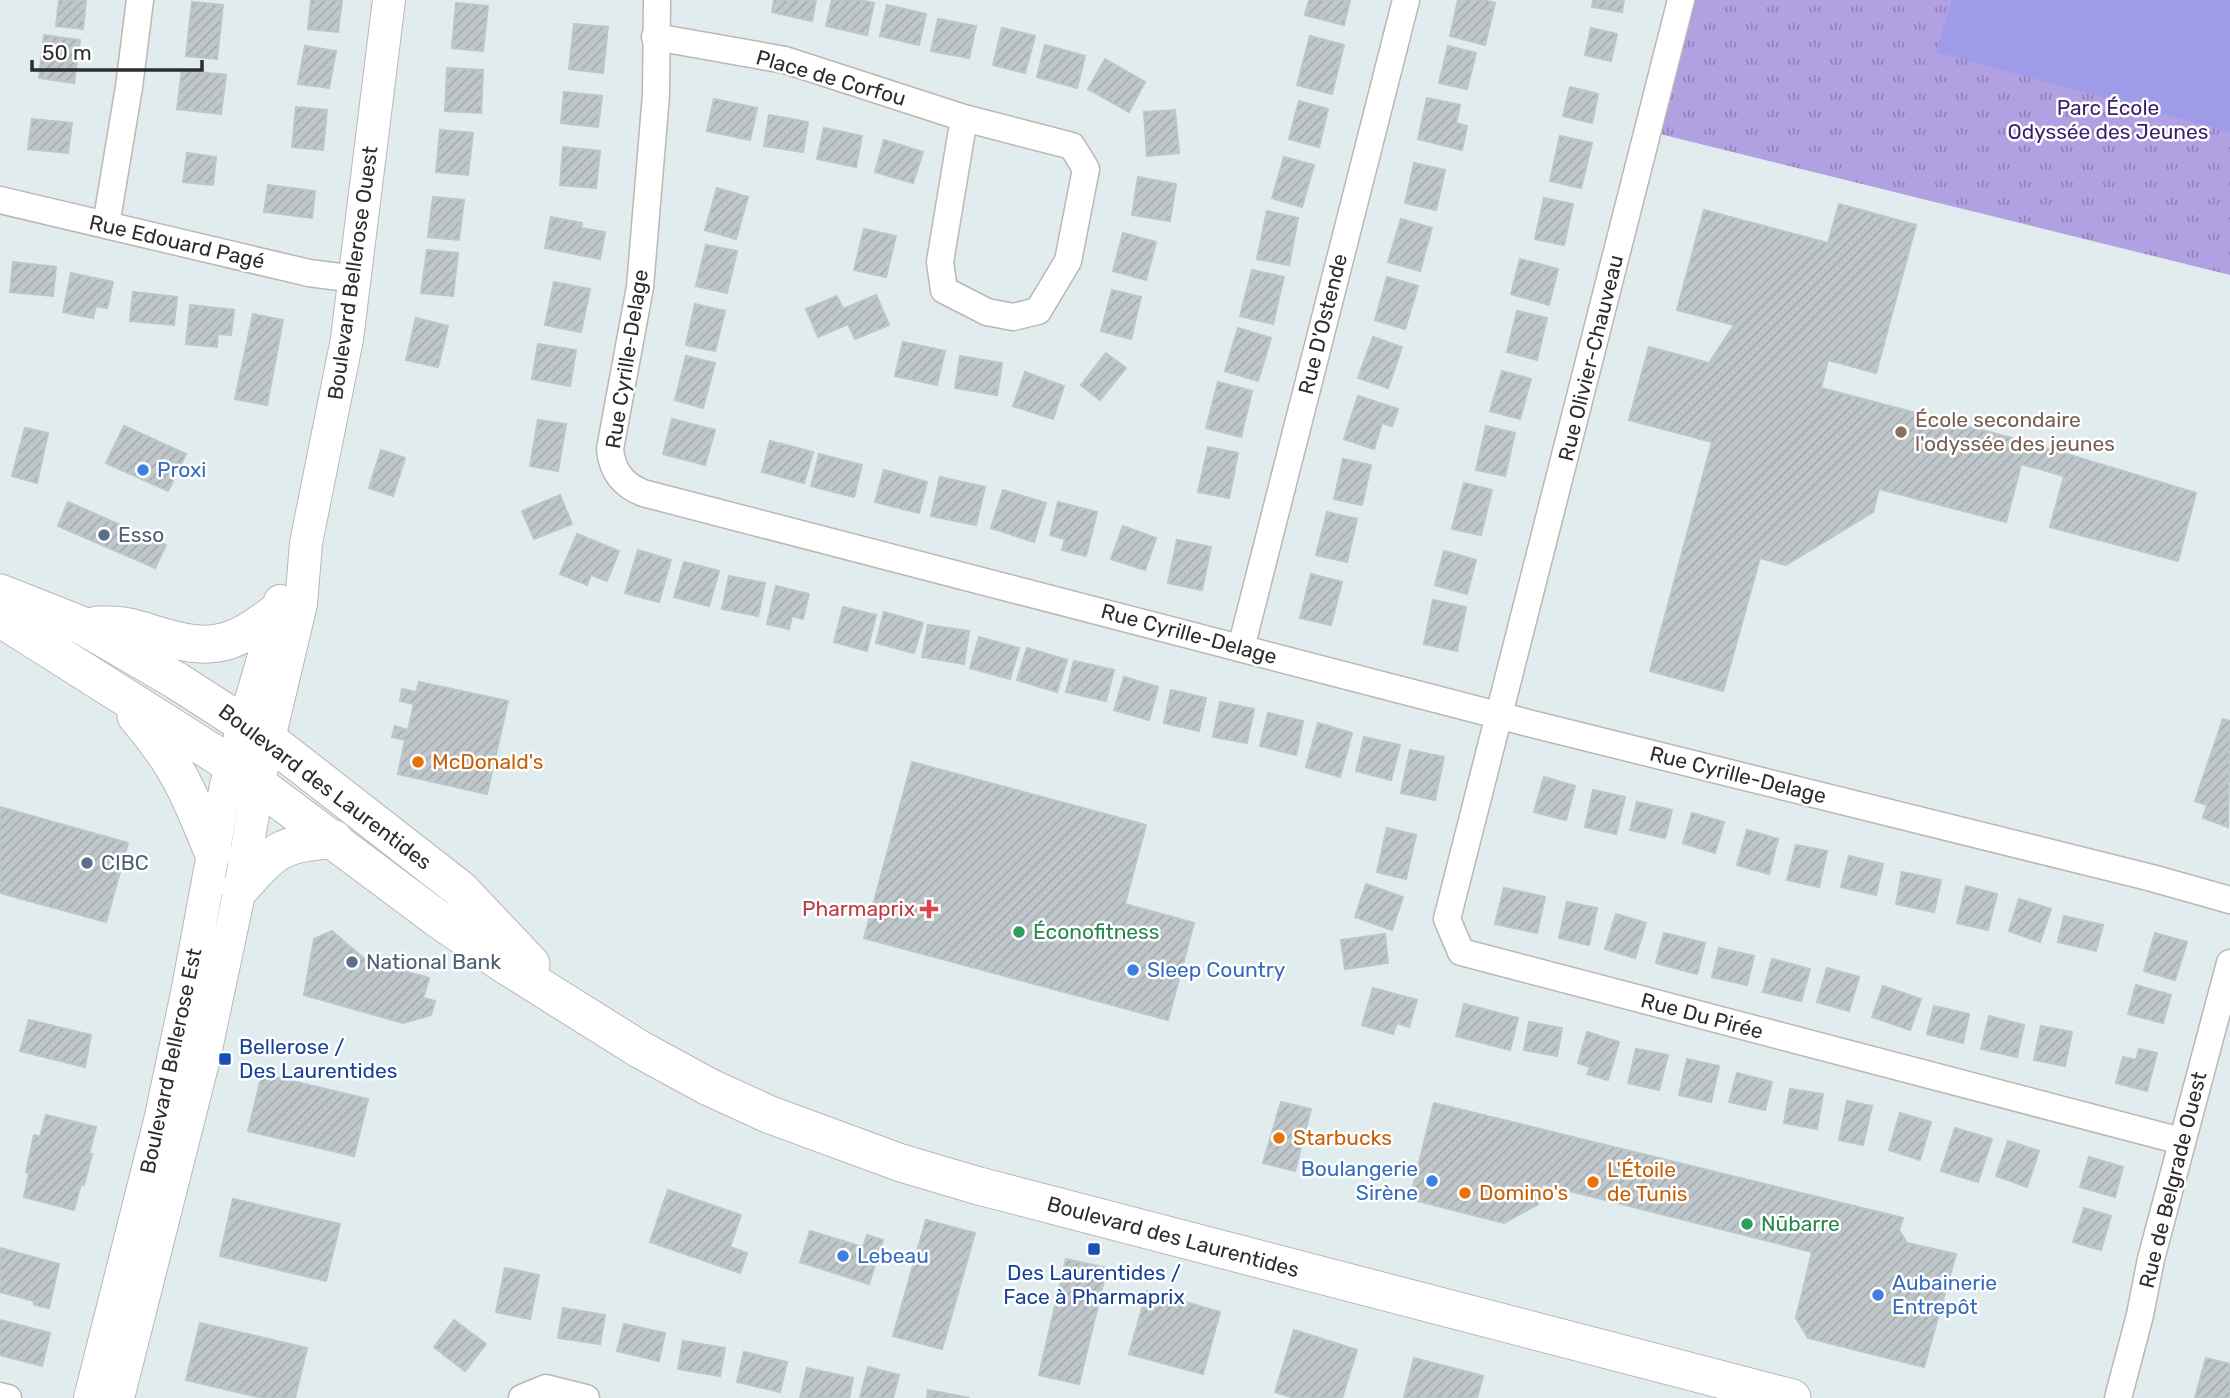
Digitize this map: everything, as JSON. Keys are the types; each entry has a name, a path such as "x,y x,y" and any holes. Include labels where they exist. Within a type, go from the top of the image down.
{"main road":[{"name":"Boulevard des Laurentides","path":"0,593 82,625 257,732 460,889 579,1011"},
{"path":"82,625 125,626 181,642 203,645 231,640 250,631 276,612"},
{"name":"Boulevard des Laurentides","path":"0,618 245,775 438,919 579,1011 664,1063 758,1110 933,1173 1792,1398"},
{"path":"110,687 156,739 178,771 213,852"},
{"path":"240,889 280,849 294,844 334,839"}],"street":[{"path":"106,225 129,87 140,0"},
{"name":"Boulevard Bellerose Ouest","path":"257,732 301,604 306,544 339,384 355,279 389,0"},
{"name":"Rue Cyrille-Delage","path":"657,0 656,95 640,287 610,449 615,470 624,482 636,490 1500,716 2152,878 2230,900"},
{"name":"Rue D'Ostende","path":"1241,648 1406,0"},
{"name":"Rue Olivier-Chauveau","path":"1500,716 1681,0"},
{"name":"Place de Corfou","path":"655,37 785,60 964,118 1072,146 1086,169 1068,261 1038,311 1013,317 987,312 944,290 940,262 964,118"},
{"name":"Rue Edouard Pagé","path":"0,200 309,273 355,279"},
{"name":"Boulevard Bellerose Ouest","path":"257,732 276,612 288,573 306,544"},
{"name":"Rue Du Pirée","path":"1500,716 1447,919 1461,952 2182,1141"},
{"name":"Boulevard Bellerose Est","path":"90,1398 160,1121 213,852 245,775 257,732"},
{"name":"Boulevard Bellerose Est","path":"118,1398 196,1092 240,889 245,775"},
{"name":"Rue de Belgrade Ouest","path":"2118,1398 2230,962"},
{"path":"522,1398 546,1388 586,1398"},
{"path":"0,1396 8,1398"}],"green space":[{"name":"Parc École Odyssée des Jeunes","path":"1687,0 2230,0 2230,275 1648,131"}],"shaded area":[{"path":"1952,0 2230,0 2230,132 1936,52"}],"building":[{"path":"59,0 86,0 83,29 56,26"},
{"path":"311,0 342,0 338,32 308,29"},
{"path":"774,0 816,0 812,21 772,12"},
{"path":"832,0 874,3 867,35 826,26"},
{"path":"1309,0 1350,0 1344,25 1305,15"},
{"path":"1458,0 1484,0 1495,3 1485,45 1450,36"},
{"path":"1593,0 1624,0 1622,12 1592,7"},
{"path":"192,2 223,5 217,59 186,56"},
{"path":"456,3 488,6 483,51 452,48"},
{"path":"887,5 926,14 919,45 880,36"},
{"path":"938,19 976,26 969,58 931,51"},
{"path":"574,24 608,27 603,73 569,69"},
{"path":"1002,28 1035,36 1025,73 993,65"},
{"path":"1591,28 1617,34 1611,61 1585,55"},
{"path":"44,35 80,40 74,83 39,78"},
{"path":"1310,36 1344,45 1332,94 1297,85"},
{"path":"1045,45 1085,56 1077,88 1037,77"},
{"path":"305,46 336,51 329,88 298,84"},
{"path":"1448,46 1476,53 1467,89 1439,83"},
{"path":"1105,59 1145,82 1129,112 1088,89"},
{"path":"447,68 483,70 481,113 445,111"},
{"path":"182,70 226,75 221,114 177,109"},
{"path":"1570,87 1598,94 1592,123 1563,116"},
{"path":"564,92 602,96 598,127 561,123"},
{"path":"1427,98 1460,105 1456,123 1467,126 1462,150 1418,139"},
{"path":"714,99 757,108 750,140 707,131"},
{"path":"1299,101 1328,109 1319,147 1289,139"},
{"path":"296,107 327,110 323,150 292,147"},
{"path":"1175,110 1179,153 1147,156 1144,112"},
{"path":"769,115 808,122 803,152 764,146"},
{"path":"32,119 72,123 68,153 28,149"},
{"path":"824,128 862,136 856,167 817,159"},
{"path":"440,130 473,133 468,175 436,172"},
{"path":"1560,136 1592,143 1581,188 1550,181"},
{"path":"884,140 923,152 913,183 875,172"},
{"path":"563,147 600,151 596,188 560,185"},
{"path":"187,153 216,157 213,185 183,182"},
{"path":"1284,157 1314,165 1302,207 1272,198"},
{"path":"1414,163 1445,170 1436,210 1405,203"},
{"path":"1138,177 1176,184 1170,221 1132,215"},
{"path":"268,185 315,191 312,218 264,212"},
{"path":"717,188 748,197 736,239 705,230"},
{"path":"433,197 464,200 459,240 428,237"},
{"path":"1544,198 1573,204 1564,245 1535,239"},
{"path":"1839,204 1916,225 1876,373 1828,360 1821,388 2027,442 2006,522 1879,489 1873,512 1786,565 1760,558 1723,691 1650,671 1712,442 1629,420 1649,347 1709,363 1734,325 1677,310 1704,210 1828,243"},
{"path":"1267,211 1298,218 1289,265 1257,259"},
{"path":"551,217 582,223 581,228 605,232 600,259 545,248"},
{"path":"1401,219 1432,228 1420,271 1388,262"},
{"path":"864,229 896,236 886,277 854,270"},
{"path":"1123,233 1156,242 1146,280 1113,271"},
{"path":"706,245 737,251 727,293 696,286"},
{"path":"427,250 458,253 453,296 421,293"},
{"path":"1520,259 1558,269 1549,305 1511,294"},
{"path":"13,262 56,267 53,296 10,292"},
{"path":"1252,270 1284,277 1273,324 1240,316"},
{"path":"71,273 113,282 107,308 96,306 93,318 63,312"},
{"path":"1387,277 1418,286 1405,329 1375,320"},
{"path":"554,282 590,289 581,332 545,325"},
{"path":"1112,290 1141,297 1131,339 1101,331"},
{"path":"133,292 177,297 174,325 130,321"},
{"path":"876,295 889,325 855,339 848,324 818,337 806,309 837,296 843,309"},
{"path":"695,304 725,311 715,351 686,345"},
{"path":"190,305 234,310 231,335 218,334 217,347 186,344"},
{"path":"1517,311 1547,318 1537,360 1507,352"},
{"path":"253,314 283,320 267,405 235,399"},
{"path":"416,318 448,326 438,367 406,360"},
{"path":"1238,328 1271,338 1258,381 1225,371"},
{"path":"1373,337 1402,347 1388,388 1358,378"},
{"path":"903,342 945,351 937,385 895,376"},
{"path":"538,344 576,350 570,386 532,379"},
{"path":"1106,353 1126,368 1100,400 1081,385"},
{"path":"686,356 715,363 703,408 675,400"},
{"path":"960,356 1002,363 997,395 955,388"},
{"path":"1502,371 1531,379 1520,419 1490,411"},
{"path":"1025,372 1064,386 1053,419 1013,406"},
{"path":"1218,382 1252,391 1241,437 1206,428"},
{"path":"1358,396 1398,409 1392,426 1382,423 1374,449 1344,439"},
{"path":"672,419 715,430 705,465 663,454"},
{"path":"538,420 566,424 558,471 530,466"},
{"path":"124,426 186,454 168,491 106,463"},
{"path":"1486,426 1515,433 1505,476 1476,470"},
{"path":"25,428 48,433 37,483 12,476"},
{"path":"770,441 813,452 804,483 762,472"},
{"path":"2027,442 2196,493 2178,561 2050,527 2064,476 2021,464"},
{"path":"1208,447 1238,453 1229,498 1198,492"},
{"path":"381,450 405,458 393,496 369,488"},
{"path":"819,454 862,465 854,497 811,486"},
{"path":"1343,459 1371,465 1362,505 1334,499"},
{"path":"884,470 927,482 919,513 875,502"},
{"path":"940,477 985,487 976,525 931,516"},
{"path":"1464,483 1492,490 1481,535 1452,529"},
{"path":"1003,490 1046,503 1034,542 991,528"},
{"path":"560,495 572,524 534,539 522,511"},
{"path":"68,502 166,545 155,568 58,526"},
{"path":"1058,502 1097,512 1086,556 1062,550 1065,539 1050,535"},
{"path":"1327,512 1357,519 1347,562 1316,555"},
{"path":"1123,526 1156,538 1145,570 1111,559"},
{"path":"577,534 619,551 607,581 591,575 587,585 560,574"},
{"path":"1177,540 1211,547 1202,590 1168,583"},
{"path":"638,550 671,560 659,602 625,593"},
{"path":"1444,551 1476,560 1467,594 1435,585"},
{"path":"684,562 719,571 709,606 674,597"},
{"path":"1311,574 1342,582 1331,625 1300,618"},
{"path":"729,576 765,583 758,616 722,609"},
{"path":"776,586 809,594 803,619 792,616 789,629 767,624"},
{"path":"1433,600 1466,607 1457,651 1424,644"},
{"path":"843,607 876,615 867,651 834,642"},
{"path":"884,612 923,623 914,653 876,643"},
{"path":"928,625 969,631 964,664 922,657"},
{"path":"979,637 1019,648 1010,679 970,668"},
{"path":"1027,648 1067,660 1057,692 1017,680"},
{"path":"1074,661 1114,670 1106,701 1066,692"},
{"path":"1124,677 1158,687 1149,720 1114,710"},
{"path":"419,682 508,701 487,794 398,774 405,740 392,737 395,726 408,730 414,704 400,701 402,689 416,692"},
{"path":"1171,690 1206,698 1199,731 1164,723"},
{"path":"1220,702 1254,709 1247,743 1213,737"},
{"path":"1268,713 1303,721 1296,755 1260,746"},
{"path":"2223,719 2230,721 2228,827 2203,818 2207,805 2195,801"},
{"path":"1318,723 1352,733 1340,777 1306,767"},
{"path":"1364,737 1400,745 1391,780 1356,771"},
{"path":"1410,750 1444,757 1435,800 1401,793"},
{"path":"912,762 1146,825 1125,904 1194,923 1168,1020 864,938"},
{"path":"1544,777 1575,786 1566,820 1534,812"},
{"path":"1593,790 1625,797 1616,834 1585,827"},
{"path":"1637,802 1672,810 1665,838 1630,830"},
{"path":"0,807 128,843 106,922 0,893"},
{"path":"1692,813 1724,822 1715,853 1683,843"},
{"path":"1387,828 1416,835 1406,879 1377,872"},
{"path":"1747,830 1778,839 1769,874 1737,865"},
{"path":"1796,845 1827,851 1819,887 1787,880"},
{"path":"1849,856 1883,864 1876,895 1841,887"},
{"path":"1902,872 1941,880 1934,912 1896,904"},
{"path":"1366,884 1403,897 1392,930 1355,917"},
{"path":"1966,886 1997,894 1988,930 1957,923"},
{"path":"1504,888 1545,897 1537,933 1495,924"},
{"path":"2019,899 2051,909 2040,942 2009,931"},
{"path":"1567,902 1597,908 1589,945 1559,938"},
{"path":"1616,914 1646,923 1635,958 1605,949"},
{"path":"2064,916 2103,925 2096,951 2058,942"},
{"path":"332,931 367,961 429,978 423,998 435,1001 431,1015 403,1023 304,995 314,939"},
{"path":"1664,933 1705,943 1697,974 1656,963"},
{"path":"2155,933 2187,942 2175,980 2144,971"},
{"path":"1385,934 1388,963 1345,969 1341,940"},
{"path":"1719,948 1754,956 1747,985 1712,977"},
{"path":"1772,959 1810,969 1801,1001 1763,992"},
{"path":"1827,968 1859,977 1849,1011 1817,1002"},
{"path":"2136,985 2171,995 2163,1023 2128,1014"},
{"path":"1883,986 1921,999 1910,1030 1872,1017"},
{"path":"1373,988 1417,1000 1409,1027 1397,1023 1393,1034 1362,1025"},
{"path":"1464,1004 1518,1018 1510,1050 1456,1036"},
{"path":"1934,1006 1969,1014 1963,1043 1927,1034"},
{"path":"1989,1016 2024,1025 2017,1057 1981,1049"},
{"path":"29,1020 91,1035 85,1067 20,1051"},
{"path":"1529,1022 1562,1028 1557,1056 1524,1050"},
{"path":"2041,1026 2072,1032 2065,1066 2034,1060"},
{"path":"1587,1032 1619,1042 1608,1080 1587,1074 1590,1067 1578,1063"},
{"path":"1636,1049 1668,1055 1659,1090 1628,1083"},
{"path":"2139,1049 2157,1053 2147,1091 2116,1083 2123,1057 2136,1060"},
{"path":"1687,1059 1719,1066 1711,1102 1679,1095"},
{"path":"1737,1073 1772,1082 1765,1110 1729,1102"},
{"path":"262,1074 368,1099 354,1156 248,1131"},
{"path":"1790,1089 1823,1094 1817,1129 1784,1123"},
{"path":"1847,1101 1872,1106 1863,1145 1839,1140"},
{"path":"1281,1102 1311,1109 1295,1171 1263,1163"},
{"path":"1434,1103 1903,1218 1899,1230 1907,1243 1956,1254 1924,1367 1808,1338 1796,1318 1812,1252 1542,1184 1538,1204 1504,1223 1410,1199"},
{"path":"1900,1113 1931,1122 1920,1160 1889,1150"},
{"path":"46,1115 96,1127 84,1185 81,1184 74,1210 24,1197 34,1135 40,1137"},
{"path":"1955,1128 1992,1139 1978,1182 1941,1171"},
{"path":"2008,1141 2039,1151 2027,1187 1996,1176"},
{"path":"2089,1157 2123,1167 2115,1197 2080,1187"},
{"path":"668,1190 741,1215 730,1247 747,1253 740,1273 650,1242"},
{"path":"233,1199 340,1224 326,1281 220,1256"},
{"path":"2084,1208 2111,1216 2101,1250 2073,1242"},
{"path":"926,1220 975,1233 942,1349 893,1336"},
{"path":"810,1231 863,1247 867,1235 883,1240 869,1284 800,1262"},
{"path":"0,1248 59,1264 49,1308 0,1292"},
{"path":"1066,1259 1107,1268 1079,1384 1039,1375"},
{"path":"505,1268 539,1275 530,1319 496,1312"},
{"path":"1147,1291 1220,1312 1203,1374 1129,1354"},
{"path":"563,1308 605,1315 600,1344 558,1338"},
{"path":"0,1320 50,1333 42,1366 0,1355"},
{"path":"454,1320 486,1344 465,1371 434,1347"},
{"path":"200,1323 307,1348 295,1398 263,1398 186,1380"},
{"path":"624,1324 665,1333 659,1361 617,1351"},
{"path":"1294,1330 1357,1350 1342,1398 1294,1398 1275,1392"},
{"path":"683,1341 725,1348 720,1376 678,1369"},
{"path":"744,1352 787,1362 780,1392 737,1382"},
{"path":"1414,1358 1483,1376 1477,1398 1404,1398"},
{"path":"2206,1358 2230,1364 2230,1398 2195,1398"},
{"path":"868,1367 899,1375 893,1398 860,1398"},
{"path":"807,1368 853,1378 849,1398 800,1398"},
{"path":"928,1390 970,1398 927,1398"}],"place":[{"name":"École secondaire l'odyssée des jeunes","path":"1901,432"},
{"name":"Proxi","path":"143,470"},
{"name":"Esso","path":"104,535"},
{"name":"McDonald's","path":"418,762"},
{"name":"CIBC","path":"87,863"},
{"name":"Pharmaprix","path":"929,909"},
{"name":"Éconofitness","path":"1019,932"},
{"name":"National Bank","path":"352,962"},
{"name":"Sleep Country","path":"1133,970"},
{"name":"Bellerose / Des Laurentides","path":"225,1059"},
{"name":"Starbucks","path":"1279,1138"},
{"name":"Boulangerie Sirène","path":"1432,1181"},
{"name":"L'Étoile de Tunis","path":"1593,1182"},
{"name":"Domino's","path":"1465,1193"},
{"name":"Nūbarre","path":"1747,1224"},
{"name":"Des Laurentides / Face à Pharmaprix","path":"1094,1249"},
{"name":"Lebeau","path":"843,1256"},
{"name":"Aubainerie Entrepôt","path":"1878,1295"}]}
